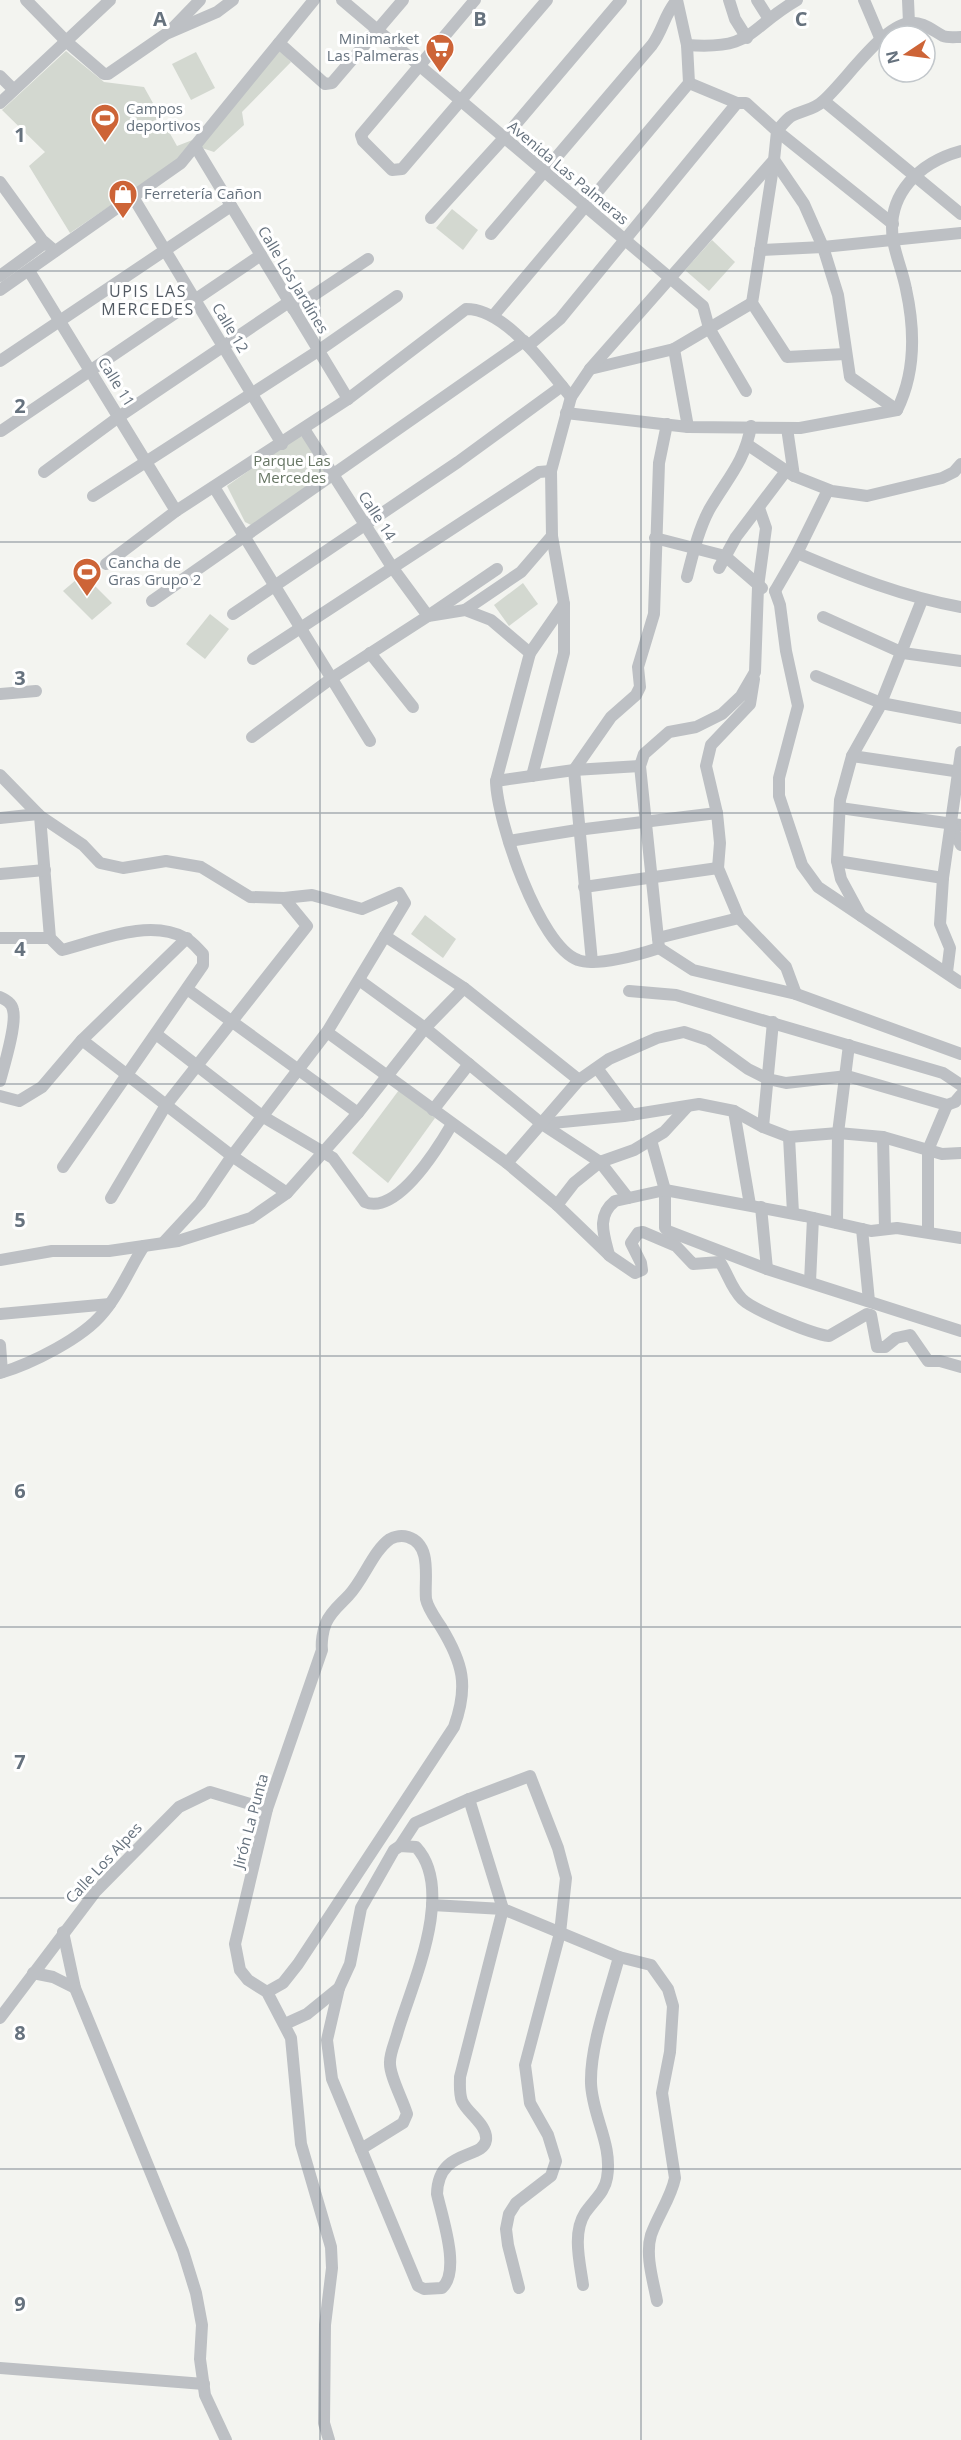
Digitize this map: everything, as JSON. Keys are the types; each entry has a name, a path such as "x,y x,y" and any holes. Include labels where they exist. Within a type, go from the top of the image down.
{"street":[{"path":"26,0 67,42 104,74 108,74 166,34 200,0"},
{"path":"0,103 110,0"},
{"path":"166,34 217,12 233,0"},
{"path":"2,280 29,271 181,163 314,0"},
{"name":"Avenida Las Palmeras","path":"342,0 703,306 707,312 709,328 746,391"},
{"path":"279,43 328,84 337,79 403,0"},
{"path":"475,0 361,135 363,141 392,170 402,169 547,0"},
{"path":"431,218 504,138 621,0"},
{"path":"493,316 689,83 687,45 677,0"},
{"path":"491,234 652,45 664,25 668,10 677,0"},
{"path":"729,0 735,19 747,38"},
{"path":"757,0 770,19"},
{"path":"687,45 714,47 747,38 797,0"},
{"path":"864,0 877,31"},
{"path":"908,0 909,23 933,29 944,37 961,38"},
{"path":"845,354 787,357 752,303 777,130 791,117 812,110 824,101 877,44"},
{"path":"0,76 13,89"},
{"path":"689,83 736,103 746,103 893,224"},
{"path":"824,101 961,214"},
{"path":"152,601 560,319 626,241 736,103"},
{"name":"Calle Los Jardínes","path":"195,146 348,399"},
{"path":"897,410 908,387 912,349 906,289 893,241 893,224 898,200 923,166 961,151"},
{"path":"774,160 804,204 823,247 838,295 850,377 897,410"},
{"path":"532,776 564,653 564,604 552,536 551,471 571,396 590,369 774,160"},
{"path":"0,182 45,243 55,251"},
{"name":"Calle 12","path":"133,197 282,444"},
{"path":"0,361 231,206"},
{"path":"760,250 893,241 961,232 961,240"},
{"path":"2,280 45,243"},
{"path":"1,431 261,255"},
{"path":"44,472 120,416 224,347 368,259"},
{"name":"Calle 11","path":"29,271 120,416 176,511"},
{"path":"93,496 318,351 397,296"},
{"path":"590,369 674,349 752,303"},
{"path":"106,564 176,511 348,399 461,312 470,309 493,316 526,344 571,396"},
{"path":"674,349 688,427"},
{"path":"233,614 458,462 562,386"},
{"path":"566,413 688,427 787,428 834,423 897,410"},
{"path":"592,962 577,830 574,770 611,717 636,695 640,687 638,667 641,654 650,636 654,614 659,462 667,424"},
{"path":"687,577 695,547 709,512 742,460 748,445 751,426"},
{"path":"718,567 759,508 790,474 787,428"},
{"name":"Calle 14","path":"304,429 392,567 428,616"},
{"path":"748,445 790,474 828,490 867,496 942,477 954,472 961,464"},
{"path":"253,659 539,472 551,471"},
{"path":"214,487 370,741"},
{"path":"828,490 797,553 775,591 780,605 786,651 798,706 779,778 779,796 802,865 818,887 961,983"},
{"path":"759,508 766,528 758,587 755,672 750,705 711,745 706,766 717,813 720,843 718,868 739,918 786,967 796,994"},
{"path":"428,616 465,610 521,572 552,536"},
{"path":"655,538 725,556 758,587 775,591"},
{"path":"797,553 847,574 922,600 961,607"},
{"path":"252,737 332,678 497,569"},
{"path":"861,916 841,879 837,861 840,808 852,756 881,703 903,653 922,600"},
{"path":"564,604 530,653 496,781 497,798 509,841 547,932 570,956 579,961 592,962 739,918"},
{"path":"465,610 491,620 530,653"},
{"path":"823,617 903,653 961,661"},
{"path":"370,653 413,707"},
{"path":"755,672 741,696 722,714 696,727 669,732 644,754 640,766 648,822 659,943 693,969 796,994 961,1054"},
{"path":"816,676 881,703 961,718"},
{"path":"0,694 36,691"},
{"path":"947,972 950,948 940,924 943,878 956,824 961,752"},
{"path":"852,756 960,771"},
{"path":"496,781 574,770 640,766"},
{"path":"0,776 39,815 83,845 100,863 123,868 166,861 201,867 250,897 284,898 312,895 362,909 399,893 405,903 327,1032 232,1156 200,1203 163,1243"},
{"path":"840,808 956,824"},
{"path":"509,841 577,830 717,813"},
{"path":"0,818 39,815"},
{"path":"39,815 50,938 62,950 152,929 171,932 187,939 203,954 203,965 129,1076 63,1167"},
{"path":"956,824 961,845"},
{"path":"837,861 943,878"},
{"path":"584,887 718,868"},
{"path":"0,874 45,870"},
{"path":"111,1198 166,1105 307,926 284,898"},
{"path":"385,936 464,988 579,1080"},
{"path":"0,938 50,938"},
{"path":"0,1096 20,1101 42,1087 82,1041 187,939"},
{"path":"359,980 425,1028 542,1124 600,1162 628,1198"},
{"path":"0,1260 52,1251 108,1251 178,1241 251,1218 287,1193 358,1113 425,1028 464,988"},
{"path":"187,989 297,1072 358,1113"},
{"path":"629,991 676,995 773,1022 943,1073 961,1085"},
{"path":"0,997 8,1001 14,1011 10,1043 0,1081"},
{"path":"763,1127 773,1022"},
{"path":"327,1032 507,1163 610,1256 635,1273 639,1272 641,1263 631,1244 638,1233 643,1232 676,1246 693,1264 720,1262 731,1285 742,1299 754,1307 829,1336 867,1314 871,1315 877,1347 885,1347 896,1338 910,1335 928,1361 961,1367"},
{"path":"507,1163 579,1080 597,1068 657,1038 684,1032 708,1040 748,1069 768,1079 786,1083 848,1076 947,1105 955,1102 961,1095"},
{"path":"156,1034 262,1116 333,1158 365,1202 381,1204 415,1178 430,1161 452,1124"},
{"path":"82,1041 232,1156 287,1193"},
{"path":"837,1223 838,1133 848,1076 849,1045"},
{"path":"433,1110 469,1064"},
{"path":"597,1068 632,1115"},
{"path":"542,1124 558,1120 632,1115 699,1104 734,1111 763,1127 789,1137 838,1133 883,1137 942,1154 961,1153"},
{"path":"928,1232 928,1150 947,1105"},
{"path":"557,1206 574,1183 600,1162 634,1150 664,1132 688,1106"},
{"path":"734,1111 767,1269"},
{"path":"789,1137 794,1213"},
{"path":"883,1137 885,1229"},
{"path":"651,1140 665,1190 665,1228 668,1230 767,1269 961,1331"},
{"path":"610,1256 604,1235 605,1210 615,1201 665,1190 794,1213 862,1229 897,1228 961,1238"},
{"path":"810,1282 813,1218"},
{"path":"862,1229 869,1301"},
{"path":"0,1345 1,1373 27,1363 84,1331 110,1304 144,1246"},
{"path":"0,1314 110,1304"},
{"name":"Jirón La Punta","path":"399,1536 410,1537 419,1545 426,1562 426,1599 430,1610 456,1652 461,1666 461,1708 454,1727 298,1964 283,1983 267,1992 249,1980 240,1970 235,1944 267,1809 322,1650 326,1623 334,1610 351,1593 386,1543 399,1536"},
{"path":"470,1798 503,1909 460,2077 462,2103 485,2133 486,2141 482,2149 448,2164 437,2184 451,2262 451,2276 442,2288 423,2289 418,2286 332,2079 328,2059 327,2040 339,1988 350,1964 360,1908 394,1850 400,1846 415,1823 470,1798 530,1776 558,1848 566,1878 560,1933 525,2065 530,2103 548,2135 556,2161 551,2176 516,2203 509,2214 506,2229 508,2245 519,2288"},
{"name":"Calle Los Alpes","path":"0,2018 96,1891 179,1808 195,1797 210,1792 267,1809"},
{"path":"361,2149 403,2123 407,2114 390,2062 428,1939 432,1905 427,1868 422,1854 416,1847 400,1846"},
{"path":"432,1905 503,1909 619,1957 651,1965 668,1989 673,2006 670,2052 662,2093 675,2178 672,2190 651,2236 649,2252 657,2301"},
{"path":"63,1932 75,1988 183,2251 196,2293 202,2325 200,2359 204,2384 211,2412 226,2440"},
{"path":"583,2285 578,2233 584,2215 607,2180 608,2164 606,2145 591,2087 591,2062 619,1957"},
{"path":"33,1973 53,1977 75,1988"},
{"path":"285,2024 307,2014 339,1988"},
{"path":"267,1992 291,2038 296,2070 301,2144 330,2247 332,2268 326,2325 324,2423 329,2440"},
{"path":"0,2368 204,2384"}],"green space":[{"path":"279,49 291,62 242,112 244,125 214,152 199,147"},
{"name":"Campos deportivos","path":"66,51 104,82 144,87 177,146 195,139 176,161 70,233 29,166 45,152 2,110"},
{"path":"196,52 215,88 191,100 172,64"},
{"path":"452,209 478,230 463,250 436,228"},
{"path":"712,240 735,262 709,291 685,270"},
{"name":"Parque Las Mercedes","path":"303,436 328,474 253,526 245,522 227,486 296,437"},
{"name":"Cancha de Gras Grupo 2","path":"83,574 112,603 92,620 63,591"},
{"path":"523,583 538,604 509,626 494,605"},
{"path":"210,614 229,629 205,659 186,644"},
{"path":"425,915 456,939 443,958 411,934"},
{"path":"399,1090 435,1118 388,1183 352,1153"}],"place":[{"name":"Minimarket Las Palmeras","path":"440,74"},
{"name":"Campos deportivos","path":"105,144"},
{"name":"Ferretería Cañon","path":"123,220"},
{"name":"Cancha de Gras Grupo 2","path":"87,598"}],"district":[{"name":"UPIS LAS MERCEDES","path":"148,300"}]}
